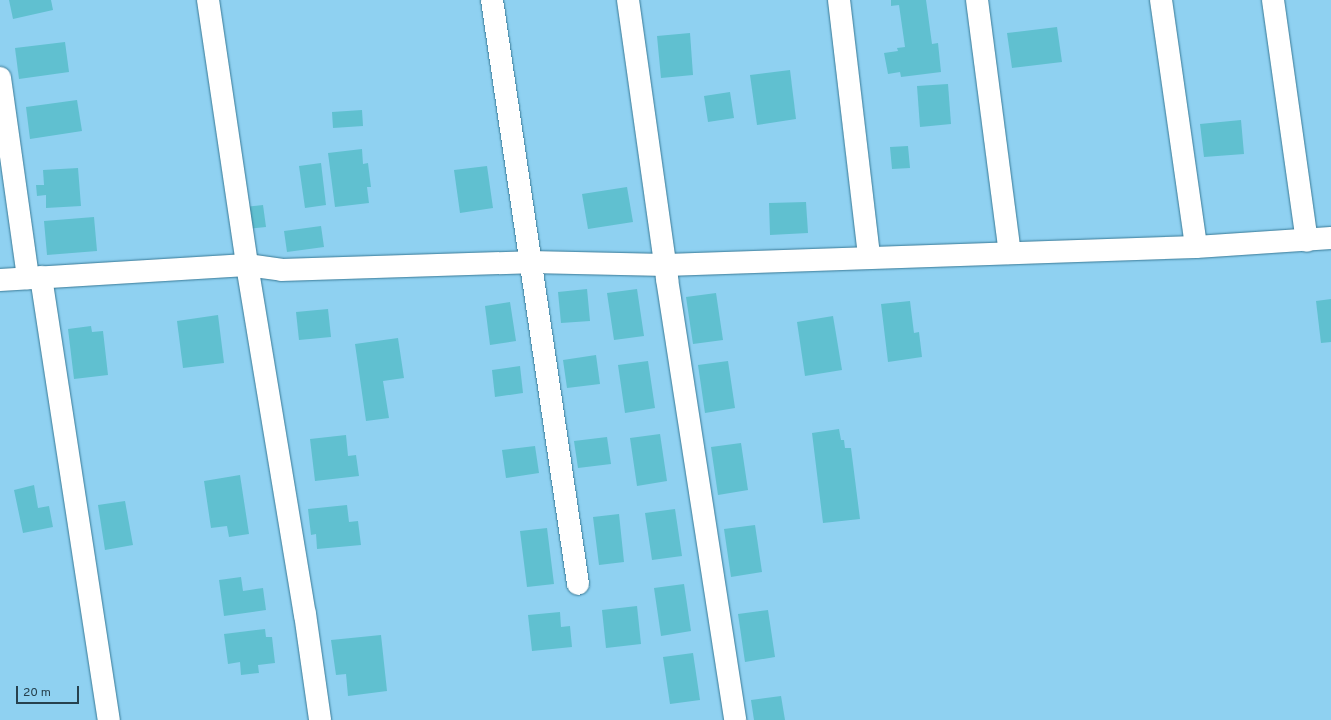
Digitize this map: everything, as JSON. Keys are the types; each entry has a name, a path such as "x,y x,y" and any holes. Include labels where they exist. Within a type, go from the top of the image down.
{"street":[{"path":"208,0 247,266 305,614 320,720"},
{"path":"492,0 578,584"},
{"path":"628,0 666,265 735,720"},
{"path":"838,0 869,258"},
{"path":"977,0 1010,253"},
{"path":"1161,0 1196,246"},
{"path":"1273,0 1307,241"},
{"path":"0,78 109,720"},
{"path":"0,280 247,266 280,270 530,262 666,265 1196,246 1307,241 1331,238"}],"building":[{"path":"9,0 51,0 53,10 13,19"},
{"path":"891,0 926,0 932,44 938,43 941,72 901,77 900,72 888,74 884,53 898,51 897,48 905,47 899,5 891,6"},
{"path":"1057,27 1062,62 1012,68 1007,33"},
{"path":"690,33 693,75 661,78 657,36"},
{"path":"65,42 69,72 19,79 15,48"},
{"path":"790,70 796,119 757,125 750,75"},
{"path":"948,84 951,124 920,127 917,86"},
{"path":"730,92 734,118 708,122 704,96"},
{"path":"77,100 82,131 30,139 26,107"},
{"path":"362,110 363,126 333,128 332,112"},
{"path":"1241,120 1244,154 1204,157 1200,124"},
{"path":"908,146 910,168 892,169 890,147"},
{"path":"362,149 363,164 368,163 371,187 367,187 369,203 335,207 328,153"},
{"path":"321,163 326,205 305,208 299,166"},
{"path":"487,166 493,208 460,213 454,170"},
{"path":"78,168 81,206 46,208 46,195 37,196 36,185 44,185 43,170"},
{"path":"627,187 633,222 588,229 582,194"},
{"path":"806,202 808,233 770,235 769,203"},
{"path":"263,205 266,227 248,229 245,207"},
{"path":"94,217 97,251 47,255 44,221"},
{"path":"321,226 324,247 287,252 284,231"},
{"path":"587,289 590,321 561,323 558,292"},
{"path":"637,289 644,336 614,340 607,293"},
{"path":"716,293 723,340 693,344 686,297"},
{"path":"1331,299 1331,342 1321,343 1316,301"},
{"path":"910,301 914,333 919,332 922,357 888,362 881,304"},
{"path":"510,302 516,341 490,345 485,306"},
{"path":"328,309 331,337 299,340 296,312"},
{"path":"218,315 224,363 183,368 177,321"},
{"path":"833,316 842,370 805,376 797,322"},
{"path":"91,326 92,332 103,331 108,375 74,379 68,329"},
{"path":"398,338 404,378 383,381 389,418 366,421 355,344"},
{"path":"596,355 600,384 567,388 563,360"},
{"path":"648,361 655,408 625,413 618,365"},
{"path":"728,361 735,408 705,413 698,365"},
{"path":"520,366 523,393 495,397 492,370"},
{"path":"839,429 841,440 844,440 845,448 851,448 860,519 823,523 812,433"},
{"path":"660,434 667,481 637,486 630,438"},
{"path":"346,435 348,456 356,455 359,476 315,481 310,439"},
{"path":"607,437 611,464 578,468 574,441"},
{"path":"741,443 748,490 718,495 711,447"},
{"path":"535,446 539,473 506,478 502,450"},
{"path":"240,475 249,534 229,537 227,526 211,528 204,481"},
{"path":"34,485 38,508 49,506 53,527 23,533 14,490"},
{"path":"125,501 133,545 105,550 98,505"},
{"path":"347,505 349,522 358,521 361,545 317,549 316,534 311,535 308,509"},
{"path":"675,509 682,556 652,560 645,513"},
{"path":"619,514 624,562 599,565 593,517"},
{"path":"755,525 762,572 731,577 724,529"},
{"path":"547,528 554,584 527,587 520,531"},
{"path":"241,577 243,591 263,588 266,610 224,616 219,580"},
{"path":"684,584 691,631 661,636 654,588"},
{"path":"637,606 641,644 606,648 602,610"},
{"path":"768,610 775,657 745,662 738,614"},
{"path":"560,612 561,627 570,626 572,647 532,651 528,615"},
{"path":"265,629 266,637 272,637 275,663 258,665 259,673 241,675 240,662 228,664 224,634"},
{"path":"381,635 387,691 348,696 346,674 336,675 331,640"},
{"path":"693,653 700,700 670,704 663,657"},
{"path":"781,696 785,720 754,720 751,700"}]}
